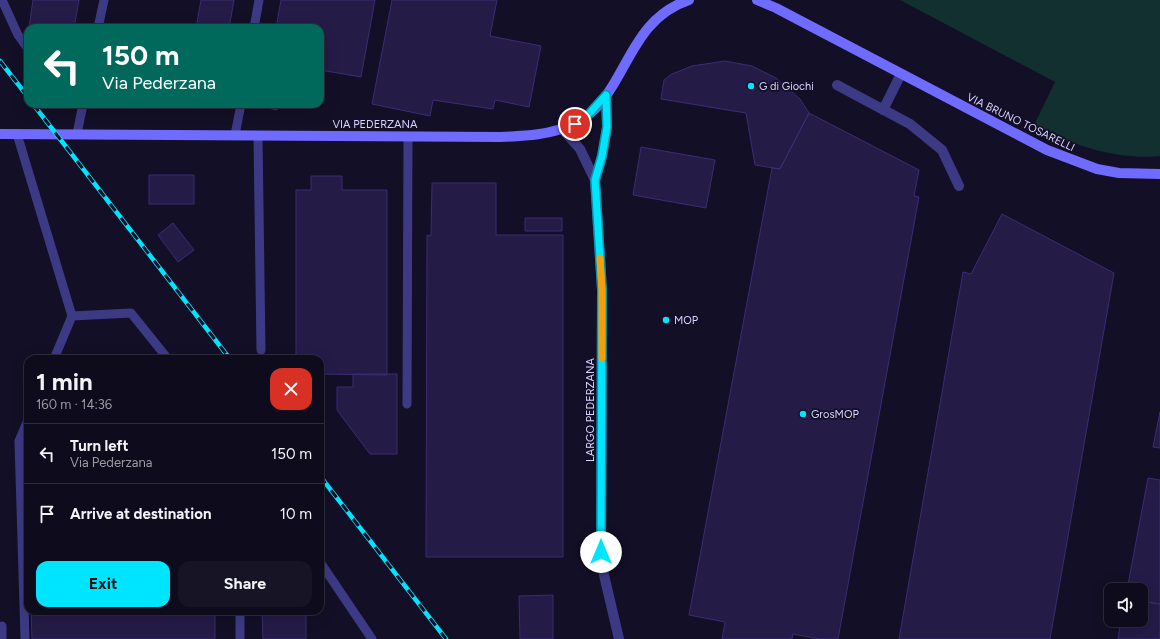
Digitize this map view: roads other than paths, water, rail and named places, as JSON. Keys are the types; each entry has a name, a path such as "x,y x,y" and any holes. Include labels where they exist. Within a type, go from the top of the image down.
{"main road":[{"name":"VIA PEDERZANA","path":"0,134 408,137 500,137 533,135 562,129 575,124 587,116 606,95 642,34 655,19 679,3 689,0"},
{"name":"VIA BRUNO TOSARELLI","path":"757,0 776,8 1047,150 1070,160 1097,169 1119,173 1160,174"}],"street":[{"path":"883,110 901,74"},
{"path":"837,85 910,124 942,150 959,186"},
{"name":"LARGO PEDERZANA","path":"606,95 607,127 602,156 595,180 602,290 601,552 604,575 619,639"},
{"name":"LARGO PEDERZANA","path":"562,129 580,149 595,180"}],"lane":[{"path":"2,0 18,35 24,43"},
{"path":"99,24 104,0"},
{"path":"255,24 259,0"},
{"path":"77,134 81,108"},
{"path":"235,135 239,108"},
{"path":"17,134 72,316 56,355"},
{"path":"258,136 261,350"},
{"path":"407,404 408,137"},
{"path":"72,316 131,313 165,355"},
{"path":"24,429 19,441 24,606"},
{"path":"324,568 372,639"},
{"path":"24,615 25,639"},
{"path":"240,615 240,639"},
{"path":"2,626 2,639"}],"railway":[{"path":"0,61 24,92"},
{"path":"36,108 227,355"},
{"path":"324,481 446,639"}],"place":[{"name":"G di Giochi","path":"751,86"},
{"name":"MOP","path":"666,320"},
{"name":"GrosMOP","path":"803,414"}]}
